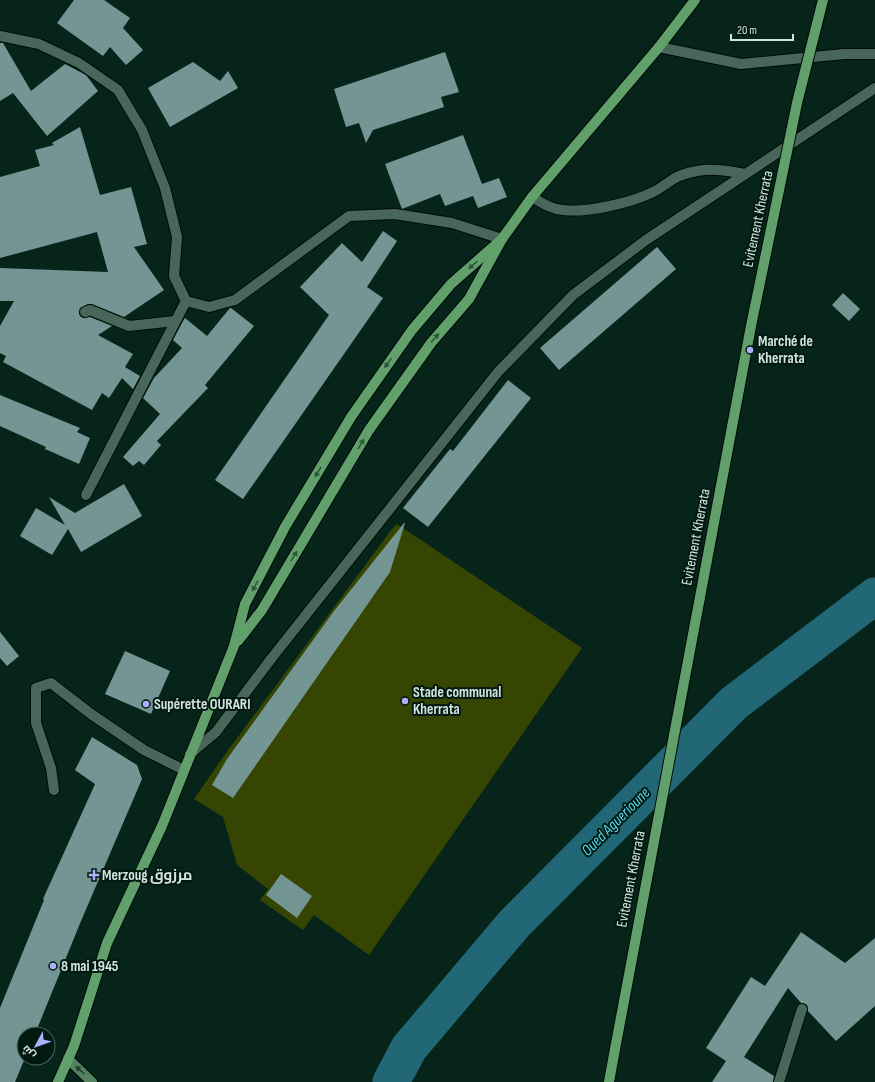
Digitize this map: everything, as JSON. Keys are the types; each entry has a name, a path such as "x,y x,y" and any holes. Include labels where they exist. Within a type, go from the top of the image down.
{"main road":[{"path":"234,646 262,610 369,430 431,343 469,299 502,239 532,197 659,47 695,0"},
{"name":"Evitement Kherrata","path":"609,1082 751,326 798,103 823,0"},
{"path":"58,1082 74,1046 107,943 162,826 234,646 245,604 285,527 351,417 412,330 451,284 502,239"},
{"path":"68,1059 92,1082"}],"street":[{"path":"0,36 39,44 80,63 118,90 142,130 165,188 177,237 174,276 186,301 209,307 235,300 349,216 395,214 452,223 502,239"},
{"path":"659,47 741,64 844,54 875,54"},
{"path":"190,754 216,732 271,659 498,372 573,296 646,240 875,88"},
{"path":"532,197 545,205 563,210 583,210 619,204 652,193 679,176 698,171 722,170 745,174"},
{"path":"86,495 186,301"},
{"path":"85,312 90,310 129,326 175,321"},
{"path":"54,790 51,768 36,723 36,688 51,683 91,714 144,750 184,770"},
{"path":"779,1082 802,1009"}],"green space":[{"name":"Stade communal Kherrata","path":"397,524 582,648 369,955 314,915 303,930 260,900 268,889 237,865 223,817 194,799 226,753"}],"building":[{"path":"74,0 104,0 130,18 123,28 143,50 126,65 110,47 103,56 57,23"},
{"path":"0,43 3,43 31,91 65,64 86,75 98,91 47,136 13,93 0,101"},
{"path":"445,52 459,92 441,97 444,107 373,130 366,143 359,123 346,127 334,89"},
{"path":"193,62 220,81 228,71 238,88 170,127 148,88"},
{"path":"80,127 100,195 131,187 147,244 134,247 164,290 124,317 92,304 88,304 80,308 79,314 81,317 90,317 112,326 98,335 133,354 125,367 140,376 133,389 122,378 109,398 102,393 92,410 3,362 6,356 0,353 0,326 14,301 0,301 0,268 108,272 97,232 0,258 0,177 40,166 35,150 54,145 52,143"},
{"path":"463,135 482,184 499,178 507,197 478,208 473,196 445,206 440,194 402,209 385,164"},
{"path":"383,231 397,241 367,287 383,298 243,499 215,480 329,315 300,287 342,243 362,262"},
{"path":"657,247 676,269 559,370 540,348"},
{"path":"843,293 860,309 849,321 832,305"},
{"path":"230,308 254,326 205,385 208,388 157,441 161,445 144,465 139,461 133,466 123,457 160,414 143,398 154,378 182,348 173,340 183,321 185,318 207,336"},
{"path":"508,380 531,398 428,527 403,508 450,449 453,451"},
{"path":"0,395 80,428 77,432 90,438 79,464 45,449 46,447 0,426"},
{"path":"124,484 142,516 81,552 68,529 52,555 20,536 36,508 65,525 49,497 75,513"},
{"path":"404,523 390,572 233,798 212,785 227,759 334,611"},
{"path":"0,632 19,656 7,666 0,658"},
{"path":"125,651 170,671 151,714 105,694"},
{"path":"92,737 137,765 142,779 81,921 38,1026 16,1026 16,1066 22,1066 15,1082 0,1082 0,1008 44,900 43,899 95,784 75,770"},
{"path":"281,874 312,896 297,918 266,895"},
{"path":"801,932 845,963 875,938 875,1006 836,1041 808,1011 807,1005 801,1003 788,988 744,1057 774,1076 773,1082 712,1082 726,1061 706,1048 751,977 765,986"}],"waterway":[{"name":"Oued Aguerioune","path":"391,1082 409,1048 514,924 734,703 875,596"}],"place":[{"name":"Marché de Kherrata","path":"750,350"},
{"name":"Stade communal Kherrata","path":"405,701"},
{"name":"Supérette OURARI","path":"146,704"},
{"name":"Merzoug مرزوق","path":"94,875"},
{"name":"8 mai 1945","path":"53,966"}]}
